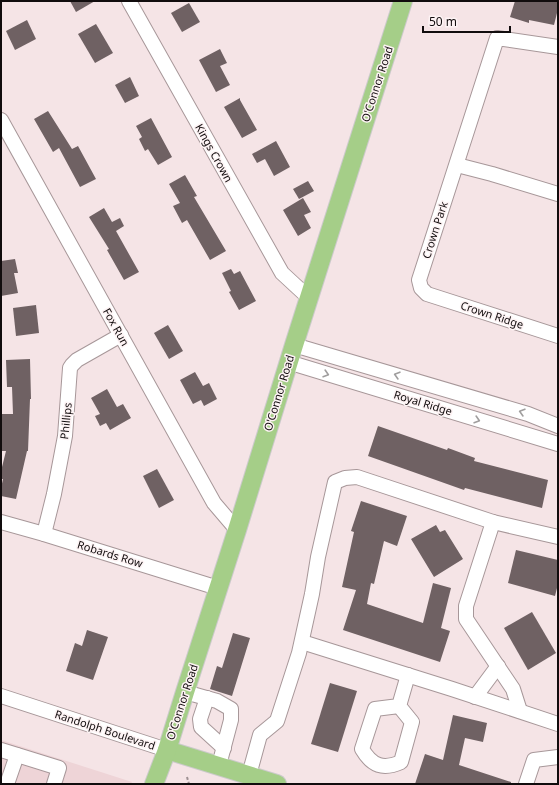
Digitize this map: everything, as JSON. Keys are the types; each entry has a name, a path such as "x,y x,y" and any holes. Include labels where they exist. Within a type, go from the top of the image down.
{"main road":[{"name":"O'Connor Road","path":"154,784 167,750 237,530 288,362 403,1"},
{"name":"Randolph Boulevard","path":"167,750 222,757 249,775 277,784"}],"street":[{"name":"Kings Crown","path":"129,1 282,273 309,298"},
{"name":"Crown Park","path":"427,294 421,288 419,280 497,38 558,47"},
{"name":"Fox Run","path":"1,120 214,503 237,530"},
{"path":"456,165 558,194"},
{"name":"Crown Ridge","path":"427,294 558,336"},
{"name":"Phillips","path":"44,534 54,494 65,436 70,368 77,360 121,335"},
{"name":"Royal Ridge","path":"294,345 528,414 558,426"},
{"name":"Royal Ridge","path":"288,362 558,444"},
{"path":"249,775 260,735 277,721 299,654 312,594 318,557 335,482 345,478 357,477 494,522 558,537"},
{"name":"Robards Row","path":"1,522 218,588"},
{"path":"494,522 466,606 466,619 513,689 520,711"},
{"path":"302,642 558,724"},
{"path":"475,697 498,666"},
{"path":"399,706 408,675"},
{"path":"185,692 217,700 231,710 231,720 222,757"},
{"name":"Randolph Boulevard","path":"1,696 167,750"},
{"path":"207,698 200,719 201,727 222,757"},
{"path":"399,706 412,722 401,762 393,766 384,767 375,764 366,757 362,749 375,709 399,706"},
{"path":"1,750 60,768 54,784"},
{"path":"7,784 17,755"},
{"path":"526,784 534,760 558,757"}],"path":[{"path":"187,777 189,784"}],"shaded area":[{"path":"1,740 132,782 131,784 1,784"}],"building":[{"path":"70,1 95,1 76,12"},
{"path":"515,1 558,1 558,9 554,25 529,20 529,23 510,17"},
{"path":"189,3 200,22 182,32 171,13"},
{"path":"27,20 36,39 15,50 6,31"},
{"path":"96,24 113,53 95,63 78,34"},
{"path":"220,49 227,63 220,66 230,85 216,92 199,60"},
{"path":"130,77 139,96 125,103 115,85"},
{"path":"240,98 257,130 242,138 224,107"},
{"path":"48,111 72,149 78,146 96,179 80,187 59,148 53,152 34,119"},
{"path":"151,118 172,157 158,165 148,149 145,151 139,139 142,137 136,126"},
{"path":"276,141 290,167 274,176 265,159 257,163 252,154"},
{"path":"185,175 197,196 194,197 226,251 210,260 187,220 182,223 173,206 180,203 169,184"},
{"path":"308,181 314,191 299,199 293,189"},
{"path":"303,198 311,212 304,215 311,228 298,236 283,210"},
{"path":"104,208 112,222 120,218 124,226 116,231 139,272 124,280 107,250 109,249 89,217"},
{"path":"15,259 18,273 14,273 18,293 1,296 1,261"},
{"path":"231,269 234,274 240,271 256,301 239,310 229,292 231,291 222,273"},
{"path":"36,305 39,333 16,336 13,308"},
{"path":"168,325 183,351 169,359 154,333"},
{"path":"30,359 31,399 28,451 16,499 1,496 3,479 1,479 1,471 6,451 1,451 1,414 13,414 12,387 7,387 6,360"},
{"path":"195,372 203,386 209,383 217,399 204,406 201,400 193,404 180,380"},
{"path":"107,389 117,407 123,404 131,418 110,430 106,423 100,426 95,416 100,414 91,398"},
{"path":"378,426 447,450 448,448 475,458 474,461 548,480 542,508 465,488 464,490 368,456"},
{"path":"157,469 174,500 159,508 143,476"},
{"path":"361,501 407,516 397,546 384,541 374,584 371,583 367,604 423,623 433,583 451,588 441,628 450,631 440,662 343,630 356,590 342,587 354,532 351,531"},
{"path":"436,525 440,532 445,530 463,559 434,577 411,539"},
{"path":"516,550 558,560 558,584 555,596 508,583"},
{"path":"532,612 556,653 528,670 504,628"},
{"path":"87,630 108,637 93,680 66,671 75,643 82,646"},
{"path":"233,633 250,638 232,696 210,689 217,666 222,668"},
{"path":"330,683 357,691 338,752 311,744"},
{"path":"453,715 487,723 483,742 465,738 459,765 511,782 511,784 415,784 425,754 443,760"}]}
